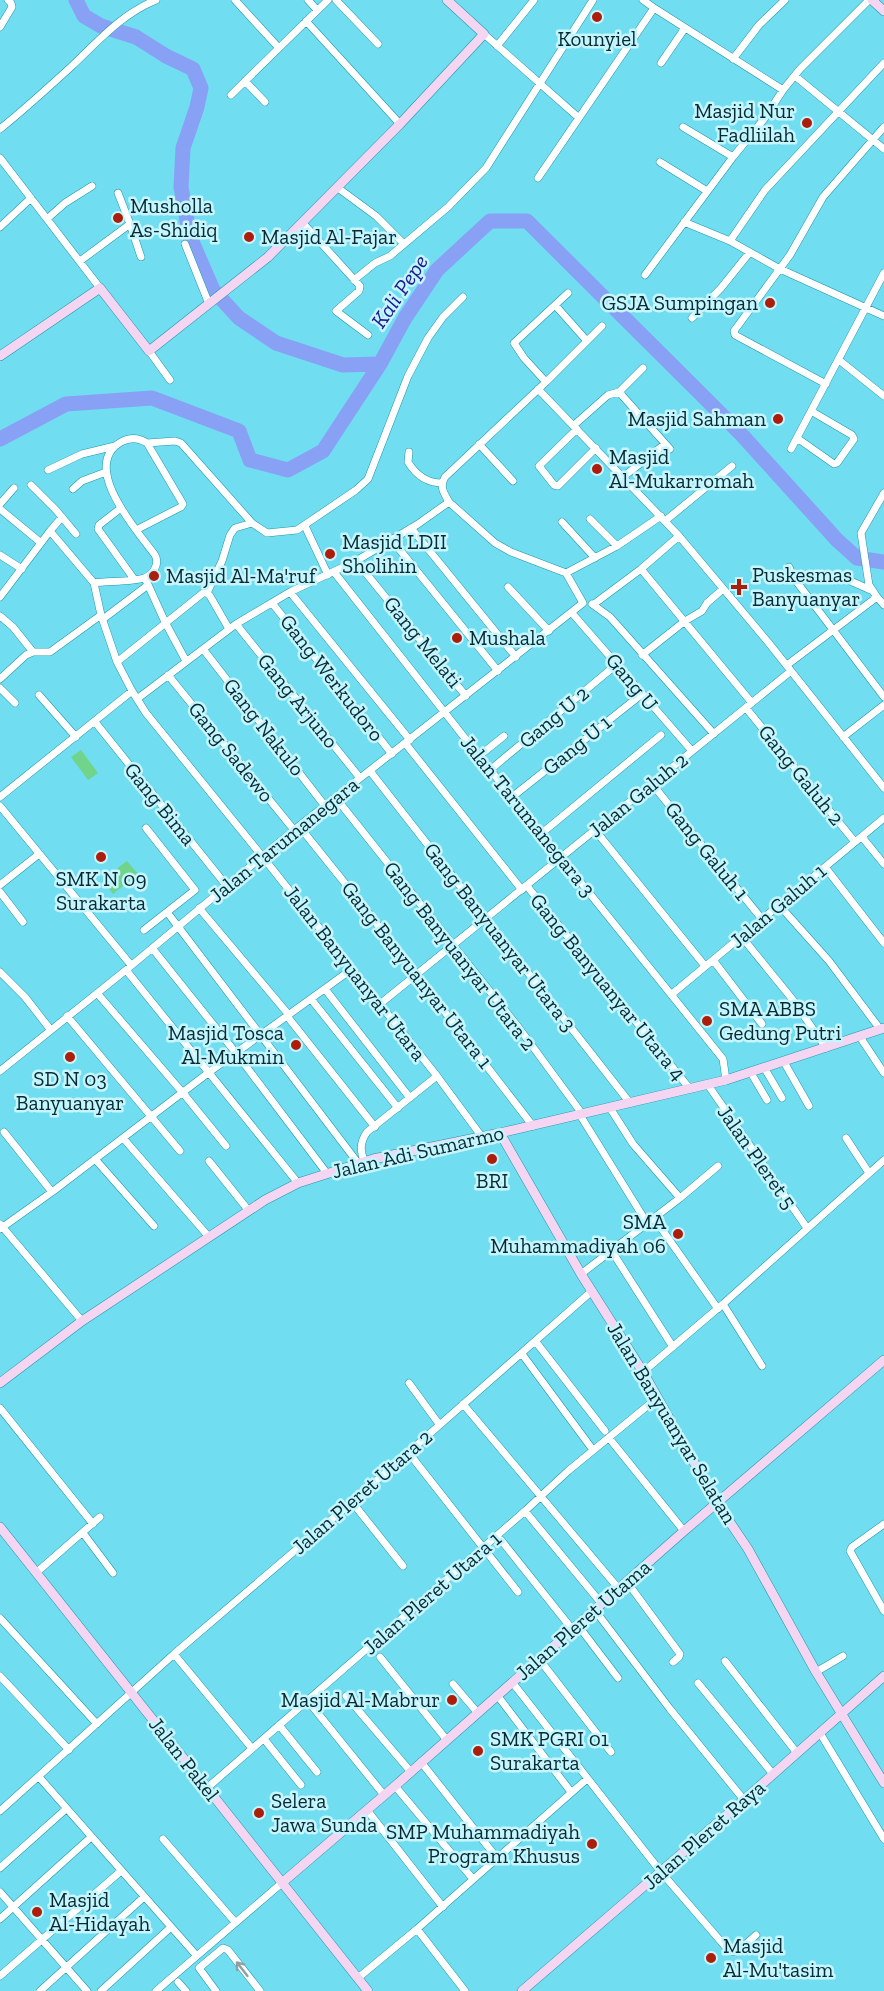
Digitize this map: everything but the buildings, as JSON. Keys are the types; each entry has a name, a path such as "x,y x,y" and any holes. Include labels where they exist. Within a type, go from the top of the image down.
{"street":[{"path":"0,27 12,7 8,0"},
{"path":"0,129 119,21 142,2 156,0"},
{"path":"235,0 278,47"},
{"path":"308,0 317,10"},
{"path":"231,95 328,0"},
{"path":"336,0 378,44"},
{"path":"447,0 579,118"},
{"path":"497,46 534,0"},
{"path":"354,280 375,263 390,256 448,207 486,168 594,0"},
{"path":"643,0 783,90"},
{"path":"732,58 759,25 785,0"},
{"path":"645,275 795,76 848,19 871,0 884,11"},
{"path":"538,178 654,8"},
{"path":"306,21 400,124"},
{"path":"661,63 687,29"},
{"path":"149,351 268,257 400,124 484,34"},
{"path":"730,241 765,190 884,63"},
{"path":"795,76 884,149"},
{"path":"245,81 265,102"},
{"path":"683,127 733,157"},
{"path":"826,384 762,351 734,333 790,255 823,197 884,128"},
{"path":"0,158 170,380"},
{"path":"660,162 707,191"},
{"path":"47,219 65,203 92,186"},
{"path":"338,188 376,216 404,244"},
{"path":"118,193 141,257"},
{"path":"0,227 30,198"},
{"path":"302,222 360,286 359,291 336,311 368,335"},
{"path":"684,222 730,241 780,268 884,316"},
{"path":"80,261 130,224"},
{"path":"185,243 210,303"},
{"path":"692,318 721,288 750,252"},
{"path":"791,449 884,273"},
{"path":"0,356 100,288"},
{"path":"546,382 514,344 568,293"},
{"path":"147,443 175,441 181,443 251,521 264,532 272,534 305,526 356,490 370,476 408,376 438,324 463,297"},
{"path":"555,306 587,341"},
{"path":"602,326 445,477 442,489 449,502 495,543 511,552 566,573 583,603 594,604 610,617 714,734"},
{"path":"839,360 884,396"},
{"path":"596,448 558,486 554,485 539,466 608,395 619,392 643,368"},
{"path":"538,389 679,536 768,642 884,788"},
{"path":"619,392 668,446 624,477"},
{"path":"796,438 834,464 854,439 852,435 812,411"},
{"path":"0,679 26,655 33,652 50,652 102,617 146,582 155,569 157,560 136,530 121,508 111,490 106,472 110,453 115,446 123,440 134,438 147,443 183,504 136,530"},
{"path":"479,444 513,481"},
{"path":"48,470 82,454 115,446"},
{"path":"409,452 408,462 415,472 430,483 442,483"},
{"path":"566,573 663,518 732,466"},
{"path":"73,489 82,481 106,472"},
{"path":"31,485 76,534"},
{"path":"0,504 14,488"},
{"path":"884,493 861,533 873,591 884,605"},
{"path":"136,699 233,626 290,592 356,561 449,502"},
{"path":"121,508 98,527 134,579"},
{"path":"0,509 40,542"},
{"path":"0,597 40,542 62,517"},
{"path":"590,519 617,546"},
{"path":"117,662 165,622 203,593 207,593 222,561 230,535 235,528 251,521"},
{"path":"562,522 595,558"},
{"name":"Jalan Tarumanegara 3","path":"305,526 331,573 738,1077"},
{"path":"411,528 516,657"},
{"path":"50,531 94,583 134,579 146,582"},
{"path":"594,604 679,536"},
{"path":"391,539 498,671"},
{"path":"0,555 22,569"},
{"name":"Gang Melati","path":"356,561 466,696"},
{"name":"Gang Galuh 2","path":"640,569 685,621 855,842"},
{"path":"791,571 884,698"},
{"path":"846,579 873,591"},
{"path":"146,582 186,661"},
{"name":"Jalan Banyuanyar Utara","path":"94,583 102,617 117,662 136,699 437,1076 482,1137"},
{"path":"508,586 549,632"},
{"path":"642,655 702,610 723,589"},
{"name":"Jalan Galuh 2","path":"380,1005 749,705 873,591"},
{"name":"Gang Banyuanyar Utara 4","path":"290,592 525,888 690,1089"},
{"name":"Gang Arjuno","path":"207,593 360,778"},
{"name":"Gang Werkudoro","path":"272,603 392,754"},
{"name":"Jalan Tarumanegara","path":"0,1070 296,828 549,632 583,603"},
{"name":"Gang U","path":"572,613 692,751"},
{"path":"0,616 13,627 33,652"},
{"name":"Gang Nakulo","path":"203,648 325,806"},
{"name":"Gang U 2","path":"490,770 617,664"},
{"name":"Gang Sadewo","path":"168,675 296,828"},
{"path":"0,688 15,703"},
{"path":"0,797 132,691"},
{"path":"39,694 76,737"},
{"name":"Gang U 1","path":"512,797 642,694"},
{"path":"843,736 884,705"},
{"name":"Gang Bima","path":"95,722 226,885"},
{"path":"542,833 661,735"},
{"path":"479,756 504,736"},
{"name":"Gang Banyuanyar Utara 3","path":"370,771 630,1103"},
{"name":"Gang Galuh 1","path":"652,784 762,919"},
{"name":"Gang Banyuanyar Utara 2","path":"336,798 519,1028 582,1115 651,1220 720,1306 762,1366"},
{"path":"0,806 128,967 208,1073 298,1183"},
{"name":"Jalan Galuh 1","path":"672,994 884,818"},
{"path":"144,930 195,890 146,828"},
{"name":"Gang Banyuanyar Utara 1","path":"296,828 416,974 533,1126"},
{"path":"595,830 705,966"},
{"path":"862,837 884,864"},
{"path":"0,885 39,854"},
{"path":"825,867 884,943"},
{"path":"0,892 22,922"},
{"path":"779,905 829,961 882,1028"},
{"path":"199,908 288,1015 375,1127"},
{"path":"167,912 260,1035 361,1162"},
{"path":"741,936 793,1000 826,1048"},
{"path":"152,948 236,1053 326,1172"},
{"path":"713,960 762,1024"},
{"path":"82,1321 1,1227 52,1192 208,1073 352,969"},
{"path":"0,972 25,997 51,1029"},
{"path":"325,989 410,1098"},
{"path":"97,993 226,1146"},
{"path":"311,999 398,1108"},
{"path":"67,1016 180,1151"},
{"name":"Jalan Adi Sumarmo","path":"0,1383 82,1321 249,1211 298,1183 361,1162 533,1126 708,1085 765,1069 882,1028"},
{"path":"860,1037 884,1073"},
{"name":"Jalan Tarumanegara 3","path":"723,1059 726,1080"},
{"path":"784,1062 808,1106"},
{"path":"765,1069 782,1098"},
{"path":"751,1073 767,1100"},
{"path":"361,1162 360,1150 367,1132 437,1076"},
{"name":"Jalan Pleret 5","path":"708,1085 807,1228"},
{"path":"610,1108 633,1144 680,1198"},
{"path":"4,1132 52,1192"},
{"name":"Jalan Banyuanyar Selatan","path":"500,1133 581,1274 643,1372 717,1503 748,1549 816,1672 884,1783"},
{"path":"123,1138 209,1237"},
{"path":"846,1138 869,1173"},
{"path":"94,1159 154,1226"},
{"path":"209,1161 249,1211"},
{"path":"643,1372 883,1162"},
{"path":"581,1274 718,1166"},
{"path":"611,1250 673,1347"},
{"name":"Jalan Pleret Utara 2","path":"0,1812 174,1654 592,1292"},
{"path":"536,1342 684,1531"},
{"path":"522,1354 593,1450"},
{"name":"Jalan Pleret Utama","path":"283,1882 384,1796 597,1606 884,1360"},
{"path":"409,1383 439,1424"},
{"name":"Jalan Pleret Utara 1","path":"207,1788 525,1512 551,1485 593,1450 607,1434 657,1398"},
{"path":"463,1404 619,1589"},
{"path":"0,1408 93,1524"},
{"path":"408,1452 518,1592"},
{"path":"352,1502 403,1566"},
{"path":"525,1512 597,1606 670,1709 744,1800"},
{"path":"37,1572 100,1517"},
{"path":"884,1524 850,1549 850,1553 881,1599 884,1611"},
{"name":"Jalan Pakel","path":"0,1527 368,1991"},
{"path":"83,1533 113,1573"},
{"path":"501,1540 618,1678"},
{"path":"627,1582 680,1653 673,1662"},
{"path":"0,1618 97,1724"},
{"path":"174,1654 250,1746"},
{"path":"816,1672 843,1656"},
{"path":"380,1657 446,1739"},
{"path":"539,1659 611,1752"},
{"path":"725,1661 797,1753"},
{"path":"0,1676 69,1750"},
{"name":"Jalan Pleret Raya","path":"522,1991 884,1676"},
{"path":"513,1682 661,1872 730,1952 738,1951 756,1935"},
{"path":"698,1683 773,1774"},
{"path":"453,1684 477,1712"},
{"path":"497,1695 571,1792"},
{"path":"346,1696 411,1772"},
{"path":"308,1701 384,1796"},
{"path":"279,1725 317,1772"},
{"path":"820,1733 884,1839"},
{"path":"264,1739 301,1785"},
{"path":"421,1762 497,1858"},
{"path":"39,1777 196,1955"},
{"path":"358,1978 443,1907 587,1779"},
{"path":"395,1786 473,1879"},
{"path":"0,1868 66,1809"},
{"path":"367,1810 443,1907"},
{"path":"0,1919 92,1837"},
{"path":"163,1839 235,1922"},
{"path":"0,1976 121,1871"},
{"path":"156,1991 283,1882"},
{"path":"0,1892 87,1991"},
{"path":"40,1991 144,1897"},
{"path":"101,1991 171,1927"},
{"path":"417,1929 465,1991"},
{"path":"216,1991 199,1968 223,1948 228,1950 260,1991"},
{"path":"178,1982 186,1991"}],"green space":[{"path":"81,750 98,773 88,780 71,757"},
{"path":"127,861 138,874 113,894 102,880"}],"waterway":[{"path":"76,0 84,16 101,26 136,37 166,56 193,69 201,88 183,148 181,187 190,237 213,290 239,318 276,343 343,365 380,364"},
{"name":"Kali Pepe","path":"0,439 66,404 152,398 239,431 250,460 288,470 323,451 380,364 405,318 437,270 490,221 527,221 742,435 837,540 857,558 884,562"}],"place":[{"name":"Kounyiel","path":"597,17"},
{"name":"Masjid Nur Fadliilah","path":"807,123"},
{"name":"Musholla As-Shidiq","path":"118,218"},
{"name":"Masjid Al-Fajar","path":"249,237"},
{"name":"GSJA Sumpingan","path":"770,303"},
{"name":"Masjid Sahman","path":"778,419"},
{"name":"Masjid Al-Mukarromah","path":"597,469"},
{"name":"Masjid LDII Sholihin","path":"330,554"},
{"name":"Masjid Al-Ma'ruf","path":"154,576"},
{"name":"Puskesmas Banyuanyar","path":"739,587"},
{"name":"Mushala","path":"457,638"},
{"name":"SMK N 09 Surakarta","path":"101,857"},
{"name":"SMA ABBS Gedung Putri","path":"707,1021"},
{"name":"Masjid Tosca Al-Mukmin","path":"296,1045"},
{"name":"SD N 03 Banyuanyar","path":"70,1057"},
{"name":"BRI","path":"492,1159"},
{"name":"SMA Muhammadiyah 06","path":"678,1234"},
{"name":"Masjid Al-Mabrur","path":"452,1700"},
{"name":"SMK PGRI 01 Surakarta","path":"478,1751"},
{"name":"Selera Jawa Sunda","path":"259,1813"},
{"name":"SMP Muhammadiyah Program Khusus","path":"592,1844"},
{"name":"Masjid Al-Hidayah","path":"37,1912"},
{"name":"Masjid Al-Mu'tasim","path":"711,1958"}]}
